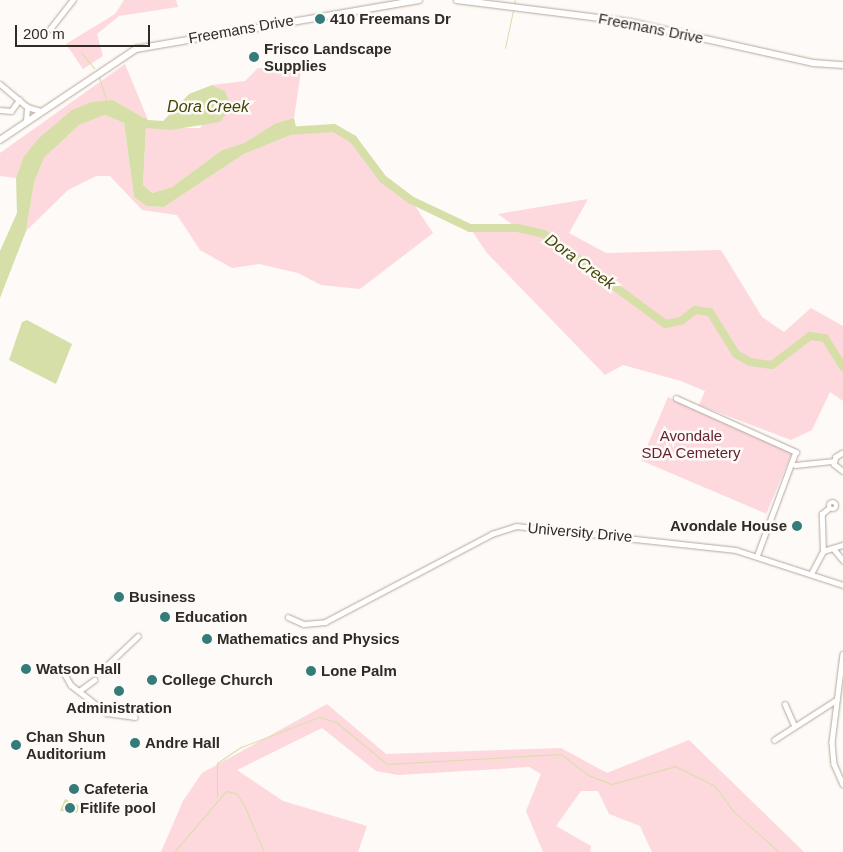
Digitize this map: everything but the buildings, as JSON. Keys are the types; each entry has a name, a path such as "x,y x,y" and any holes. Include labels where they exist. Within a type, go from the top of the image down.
{"main road":[{"name":"Freemans Drive","path":"0,140 136,49 418,0"},
{"name":"Freemans Drive","path":"457,0 630,22 813,63 843,65"}],"street":[{"path":"50,29 74,0"},
{"path":"0,84 27,107 41,111"},
{"path":"0,110 11,111 19,100"},
{"path":"26,122 27,107"},
{"path":"676,398 794,450 795,465 758,554"},
{"path":"795,465 834,462 843,453"},
{"path":"834,462 843,472"},
{"path":"812,572 823,551 822,514 829,508"},
{"name":"University Drive","path":"288,617 304,624 325,622 492,534 516,526 758,554 812,572 843,585"},
{"path":"823,551 843,545"},
{"path":"833,548 843,560"},
{"path":"100,672 138,636"},
{"path":"843,654 836,700 832,754 843,784"},
{"path":"63,671 79,691 107,713 135,717"},
{"path":"79,691 94,680"},
{"path":"774,740 836,700"},
{"path":"785,704 795,726"}],"green space":[{"path":"124,0 176,0 178,7 119,16 97,34 103,56 83,69 66,44 115,14"},
{"path":"125,64 148,120 113,100 23,158 16,178 0,176 0,153"},
{"path":"258,68 301,71 294,118 276,123 244,143 222,150 172,187 152,193 143,186 146,128 200,128 225,91 212,85 245,81"},
{"path":"105,115 124,123 134,197 146,206 164,207 244,154 291,135 296,127 334,128 353,139 383,179 411,200 433,233 360,289 321,285 298,273 259,264 232,268 200,250 177,215 142,210 110,176 96,176 68,190 26,231 34,183 44,158 79,125"},
{"path":"588,199 569,233 606,253 721,250 762,317 784,332 811,308 843,326 843,401 830,392 812,430 791,440 699,405 705,391 681,381 623,365 605,375 487,253 470,228 517,228 498,214"},
{"name":"Avondale SDA Cemetery","path":"668,397 793,450 766,514 641,461"},
{"path":"327,704 386,754 561,748 607,773 689,740 804,852 652,852 640,826 609,814 598,791 581,791 556,826 591,846 590,852 543,852 526,811 541,774 529,767 398,775 376,771 322,728 237,770 283,801 367,826 358,852 161,852 183,801 202,773"}],"water":[{"name":"Dora Creek","path":"212,85 225,91 231,107 220,122 171,130 146,128 143,185 152,193 172,187 222,150 244,143 276,123 294,118 296,127 291,135 244,154 164,207 146,206 134,197 124,123 105,115 79,125 44,158 34,183 26,231 0,298 0,251 17,213 16,178 23,158 38,139 72,110 92,102 113,100 148,120 163,121 189,94"},
{"path":"27,320 72,344 56,384 9,360 22,322"},
{"name":"Fitlife pool","path":"65,799 80,806 77,813 60,811"}],"waterway":[{"path":"505,48 513,11"},
{"path":"81,52 94,68"},
{"path":"99,77 106,100"},
{"name":"Dora Creek","path":"287,131 334,128 353,139 383,179 411,200 470,228 518,228 544,234 665,324 681,321 695,310 710,312 736,354 750,362 772,365 810,336 825,338 843,367"},
{"path":"217,796 217,763 241,747 319,717 336,722 387,764 561,754 588,775 612,784 675,766 715,786 733,811 779,852"},
{"path":"174,852 226,791 237,794 244,805 264,852"}],"place":[{"name":"410 Freemans Dr","path":"320,19"},
{"name":"Frisco Landscape Supplies","path":"254,57"},
{"name":"Avondale House","path":"797,526"},
{"name":"Business","path":"119,597"},
{"name":"Education","path":"165,617"},
{"name":"Mathematics and Physics","path":"207,639"},
{"name":"Watson Hall","path":"26,669"},
{"name":"Lone Palm","path":"311,671"},
{"name":"College Church","path":"152,680"},
{"name":"Administration","path":"119,691"},
{"name":"Andre Hall","path":"135,743"},
{"name":"Chan Shun Auditorium","path":"16,745"},
{"name":"Cafeteria","path":"74,789"},
{"name":"Fitlife pool","path":"70,808"}]}
